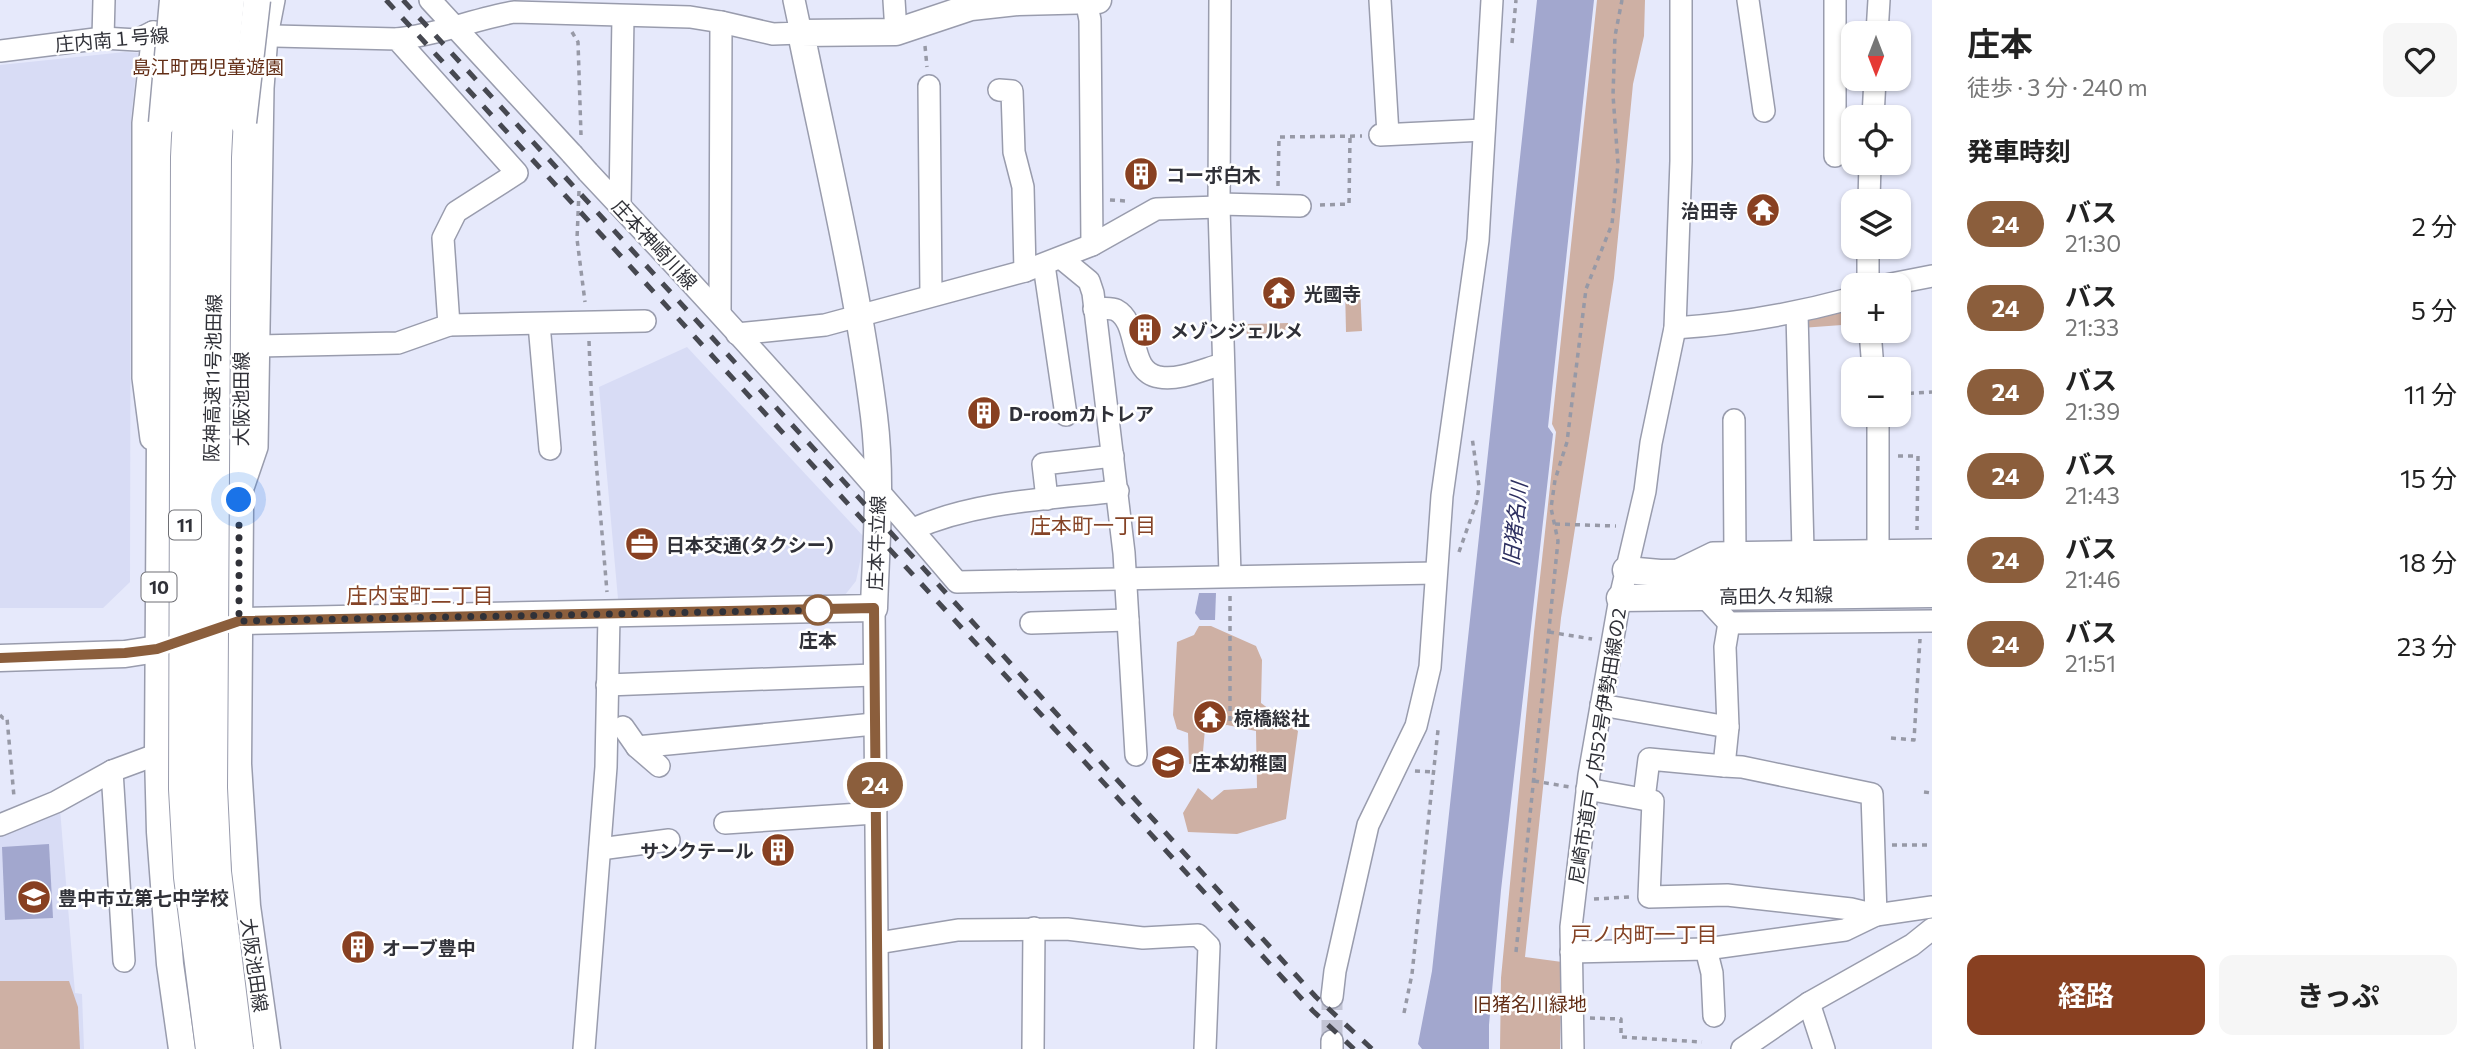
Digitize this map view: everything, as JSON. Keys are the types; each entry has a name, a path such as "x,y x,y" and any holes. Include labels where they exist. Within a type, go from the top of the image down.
{"highway":[{"name":"阪神高速11号池田線","path":"200,0 187,157 185,789 190,877 212,1049"},
{"name":"阪神高速11号池田線","path":"228,0 215,157 209,693 215,872 237,1049"}],"main road":[{"name":"10","path":"173,0 162,123 157,649 160,832 170,964 182,1049"},
{"name":"大阪池田線","path":"257,0 243,122 238,764 247,906 267,1049"},
{"path":"801,33 896,32 971,7 1018,2 1098,0"},
{"name":"庄本牛立線","path":"0,657 125,653 157,649 239,621 874,608 878,489 875,418 859,315 801,33"},
{"name":"高田久々知線","path":"1626,570 1672,573 1932,571"},
{"name":"高田久々知線","path":"1620,598 1932,594"}],"street":[{"path":"103,38 104,0"},
{"path":"239,500 257,447 263,88 267,36 274,0"},
{"name":"庄本神崎川線","path":"430,0 720,313 878,489 957,582 1125,578"},
{"path":"794,0 801,33"},
{"path":"894,0 896,32"},
{"path":"1086,0 1090,20 1092,245"},
{"path":"1220,0 1219,206 1230,575"},
{"path":"1380,0 1384,135 1485,130"},
{"path":"1332,997 1335,971 1368,825 1416,726 1430,667 1442,496 1478,240 1492,0"},
{"name":"尼崎市道戸ノ内52号伊勢田線の2","path":"1573,1049 1572,952 1587,789 1620,598 1645,491 1651,443 1675,328 1679,284 1681,0"},
{"path":"1748,0 1764,111"},
{"path":"1835,0 1835,156"},
{"path":"1878,21 1879,0"},
{"name":"庄内南１号線","path":"0,51 103,38 136,40 153,32 397,39 420,37 456,28 489,8 514,12 690,17 773,34 801,33"},
{"path":"620,205 623,16"},
{"path":"720,313 721,22"},
{"path":"153,32 142,123 143,378 159,503"},
{"path":"397,39 517,173 456,212 443,238 449,325"},
{"path":"929,86 931,295"},
{"path":"999,90 1012,91 1014,152 1043,265 1066,415"},
{"path":"737,334 825,325 1043,265 1092,245 1156,209 1300,206"},
{"path":"1043,265 1090,281 1118,491 1136,755"},
{"path":"1911,280 1932,276"},
{"path":"1675,328 1730,324 1797,313 1841,301"},
{"path":"1094,309 1115,309 1124,317 1138,359 1149,373 1158,377 1183,375 1223,363"},
{"path":"1797,313 1803,551"},
{"path":"258,346 398,343 449,325 645,321"},
{"path":"539,324 550,449"},
{"path":"1734,419 1735,553"},
{"path":"1878,427 1878,550"},
{"path":"1047,499 1043,464 1113,457"},
{"path":"912,530 937,519 994,506 1118,491"},
{"path":"1672,573 1713,553 1932,550"},
{"path":"1125,578 1436,573"},
{"path":"1704,596 1729,623 1926,627"},
{"path":"874,608 878,1049"},
{"path":"584,1049 606,767 609,615"},
{"path":"1031,623 1128,621"},
{"path":"1724,766 1728,727 1726,647 1729,623"},
{"path":"607,685 873,675"},
{"path":"1601,705 1728,727"},
{"path":"637,747 874,724"},
{"path":"623,727 637,747 659,766"},
{"path":"8,821 55,802 112,771 158,754"},
{"path":"1644,799 1649,759 1742,767 1872,794 1872,846 1877,915"},
{"path":"112,771 124,961"},
{"path":"1587,789 1653,801 1649,897 1727,895 1851,909 1877,915 1932,907"},
{"path":"725,823 876,813"},
{"path":"600,849 668,840"},
{"path":"1901,913 1912,945"},
{"path":"1572,952 1706,949 1845,930 1877,915"},
{"path":"878,943 958,930 1034,928 1143,938 1198,935 1209,946 1205,1049"},
{"path":"1033,1049 1034,928"},
{"path":"1742,1049 1809,1003 1912,945 1932,929"},
{"path":"1706,949 1712,973 1714,1016"},
{"path":"1809,1003 1824,1049"}],"path":[{"path":"1516,952 1559,541 1551,508 1555,480 1567,442 1586,289 1612,225 1618,164 1613,95 1615,36 1622,0"},
{"path":"924,23 929,86"},
{"path":"1277,205 1279,137 1384,135"},
{"path":"1300,206 1349,204 1350,137"},
{"path":"1911,393 1932,392"},
{"path":"1879,455 1918,456 1916,532"},
{"path":"1555,524 1636,527"},
{"path":"1230,575 1230,724"},
{"path":"1891,738 1914,740 1926,627"},
{"path":"1549,632 1612,642"},
{"path":"0,715 8,718 8,821"},
{"path":"1534,781 1587,789"},
{"path":"1924,792 1932,793"},
{"path":"1872,846 1932,845"},
{"path":"1575,899 1649,897"},
{"path":"1572,1018 1621,1019 1621,1037 1702,1042"}],"shaded area":[{"path":"125,52 138,53 131,119 130,582 103,608 0,608 0,65"},
{"path":"687,347 865,538 856,581 841,600 618,599 599,387"},
{"name":"豊中市立第七中学校","path":"60,809 75,993 82,994 84,1049 0,1049 0,832"}],"green space":[{"name":"旧猪名川緑地","path":"1597,0 1645,0 1644,36 1633,84 1614,278 1561,618 1525,957 1562,962 1560,1049 1500,1049 1501,978 1556,432 1552,424"},
{"path":"1360,286 1362,331 1346,332 1345,287"},
{"path":"1841,310 1841,325 1801,328 1802,321"},
{"path":"1288,323 1288,329 1247,337 1246,324"},
{"path":"1199,626 1211,626 1256,646 1262,660 1261,703 1298,731 1286,819 1237,834 1188,832 1183,813 1198,788 1212,800 1224,790 1257,788 1256,731 1227,725 1205,729 1202,763 1189,764 1188,733 1177,729 1173,715 1177,642 1194,635"},
{"path":"0,981 69,981 78,1007 80,1049 0,1049"}],"water":[{"name":"旧猪名川","path":"1537,0 1594,0 1548,427 1553,434 1501,890 1489,1049 1422,1049 1418,1044 1432,971"},
{"path":"1199,593 1216,593 1215,620 1200,620 1195,613"},
{"path":"49,844 53,918 5,920 2,847"}],"tunnel":[{"path":"1332,997 1332,1041"}],"railway":[{"path":"386,0 1313,1011 1354,1049"},
{"path":"403,0 1316,997 1372,1049"}],"bus line":[{"name":"24","path":"0,658 125,653 157,649 239,621 874,608 878,1049"}],"place":[{"name":"コーポ白木","path":"1141,174"},
{"name":"治田寺","path":"1763,210"},
{"name":"光國寺","path":"1279,293"},
{"name":"メゾンジェルメ","path":"1145,330"},
{"name":"D-roomカトレア","path":"984,413"},
{"name":"日本交通(タクシー)","path":"642,544"},
{"name":"庄本","path":"818,610"},
{"name":"椋橋総社","path":"1210,717"},
{"name":"庄本幼稚園","path":"1168,762"},
{"name":"サンクテール","path":"778,850"},
{"name":"豊中市立第七中学校","path":"34,897"},
{"name":"オーブ豊中","path":"358,947"}],"district":[{"name":"庄本町一丁目","path":"1093,524"},
{"name":"庄内宝町二丁目","path":"420,594"},
{"name":"戸ノ内町一丁目","path":"1644,933"}],"route":[{"path":"239,500 239,621 821,610 818,610"}],"park label":[{"name":"島江町西児童遊園","path":"208,66"}]}
